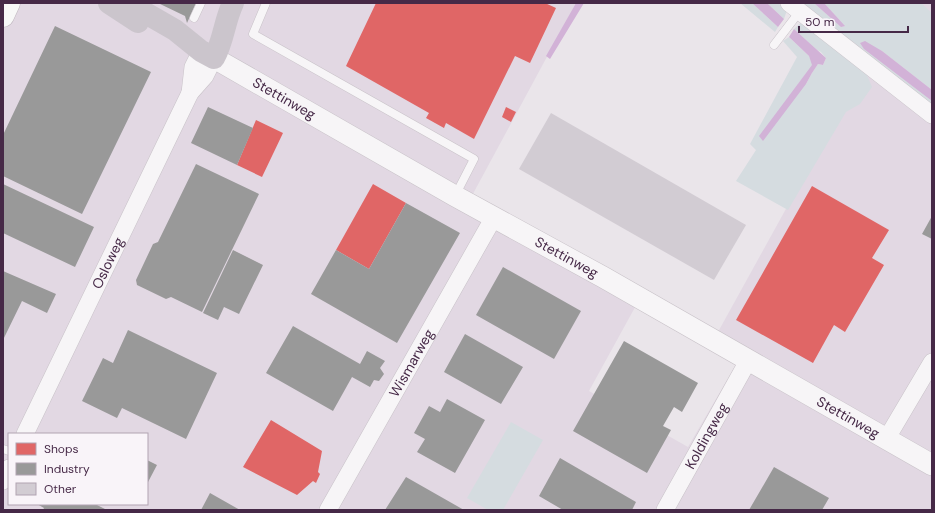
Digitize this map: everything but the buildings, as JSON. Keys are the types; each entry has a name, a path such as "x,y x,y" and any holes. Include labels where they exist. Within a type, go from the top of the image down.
{"highway":[{"path":"3,16 9,3"}],"main road":[{"name":"Stettinweg","path":"109,3 170,39 208,54"},
{"name":"Stettinweg","path":"128,3 175,30 208,54"},
{"name":"Osloweg","path":"208,54 221,45 229,11"}],"street":[{"path":"795,7 932,115"},
{"name":"Osloweg","path":"25,433 190,92 193,68 208,54"},
{"name":"Stettinweg","path":"208,54 455,196 603,277 932,465"},
{"name":"Wismarweg","path":"328,510 494,217"},
{"name":"Koldingweg","path":"665,510 748,361"},
{"path":"887,438 932,362"},
{"path":"3,480 8,470"}],"lane":[{"path":"194,18 201,3"},
{"path":"266,3 253,34 474,159 455,196"},
{"path":"774,45 795,7"}],"shaded area":[{"path":"11,3 576,3 468,203 639,300 589,391 688,447 741,356 713,341 866,64 791,3 932,3 932,510 3,510 3,22"},
{"path":"576,3 584,3 550,59 546,56"},
{"path":"740,3 752,3 778,27 775,32"},
{"path":"752,3 767,3 784,19 778,27"},
{"path":"767,3 778,3 787,10 784,19"},
{"path":"799,3 814,3 841,27 845,26 824,3 921,3 932,13 932,90 882,51 860,43 864,49 932,101 932,107"},
{"path":"814,3 824,3 845,26 841,27"},
{"path":"802,22 867,75 872,87 860,104 846,112 788,210 736,181 756,150 750,144 797,57 783,41 789,37 809,56 813,65 798,84 806,84 818,64 823,65 826,58 794,29"},
{"path":"794,29 826,58 823,65 818,64 806,84 763,141 759,136 812,65 809,56 789,37"},
{"path":"865,41 882,51 932,90 932,101 864,49 860,43"},
{"path":"511,422 543,440 503,510 488,510 467,498"}]}
